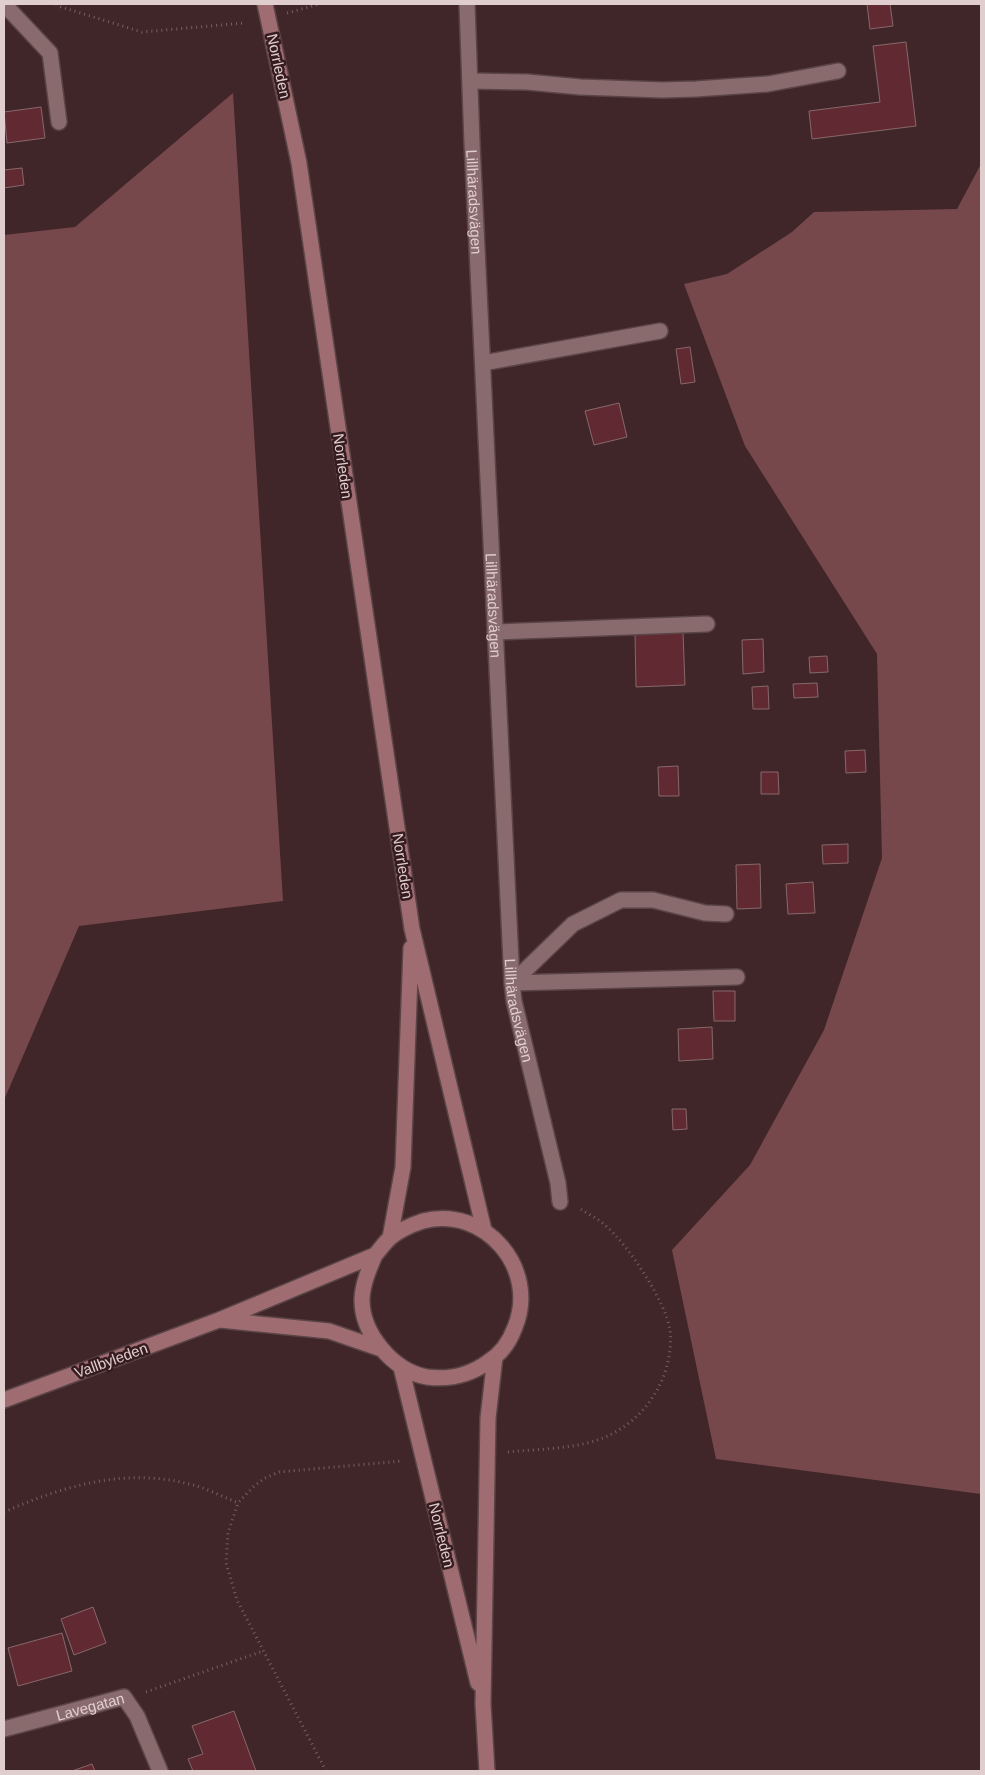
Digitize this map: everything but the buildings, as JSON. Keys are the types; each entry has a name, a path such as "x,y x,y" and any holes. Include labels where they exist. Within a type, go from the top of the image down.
{"main road":[{"name":"Norrleden","path":"266,4 299,163 412,929 484,1230"},
{"name":"Norrleden","path":"390,1238 402,1167 412,929"},
{"path":"432,1219 459,1220 484,1230 504,1248 517,1271 522,1294 519,1318 511,1339 495,1358 476,1371 453,1377 426,1376 401,1367 381,1349 368,1326 362,1300 366,1277 375,1255 390,1238 410,1225 432,1219"},
{"name":"Vallbyleden","path":"4,1400 219,1320 375,1255"},
{"name":"Vallbyleden","path":"219,1320 329,1332 381,1349"},
{"name":"Norrleden","path":"487,1771 483,1704 488,1418 495,1358"},
{"name":"Norrleden","path":"401,1367 483,1704"}],"street":[{"path":"4,4 50,53 59,122"},
{"name":"Lillhäradsvägen","path":"467,4 512,983 514,1001 558,1183 560,1202"},
{"path":"471,81 688,90 768,84 838,72"},
{"path":"483,363 660,331"},
{"path":"495,632 707,624"},
{"path":"512,983 573,924 621,900 653,900 705,913 726,914"},
{"path":"512,983 737,977"},
{"name":"Lavegatan","path":"4,1728 124,1698 137,1716 160,1771"}],"path":[{"path":"56,4 142,32 244,23"},
{"path":"284,13 320,4"},
{"path":"502,1453 587,1444 622,1428 650,1402 660,1386 668,1363 670,1329 662,1306 641,1267 607,1227 572,1203 560,1202"},
{"path":"326,1771 237,1600 226,1563 228,1533 238,1503 253,1487 265,1478 279,1472 407,1461"},
{"path":"4,1512 40,1496 71,1487 103,1480 135,1477 168,1479 187,1483 238,1503"},
{"path":"124,1698 160,1688 263,1650"}],"shaded area":[{"path":"233,93 283,901 79,926 4,1100 4,235 75,227"},
{"path":"981,164 981,1494 716,1459 672,1250 750,1165 824,1030 882,858 877,654 745,446 684,284 727,274 792,232 814,212 957,209"}]}
